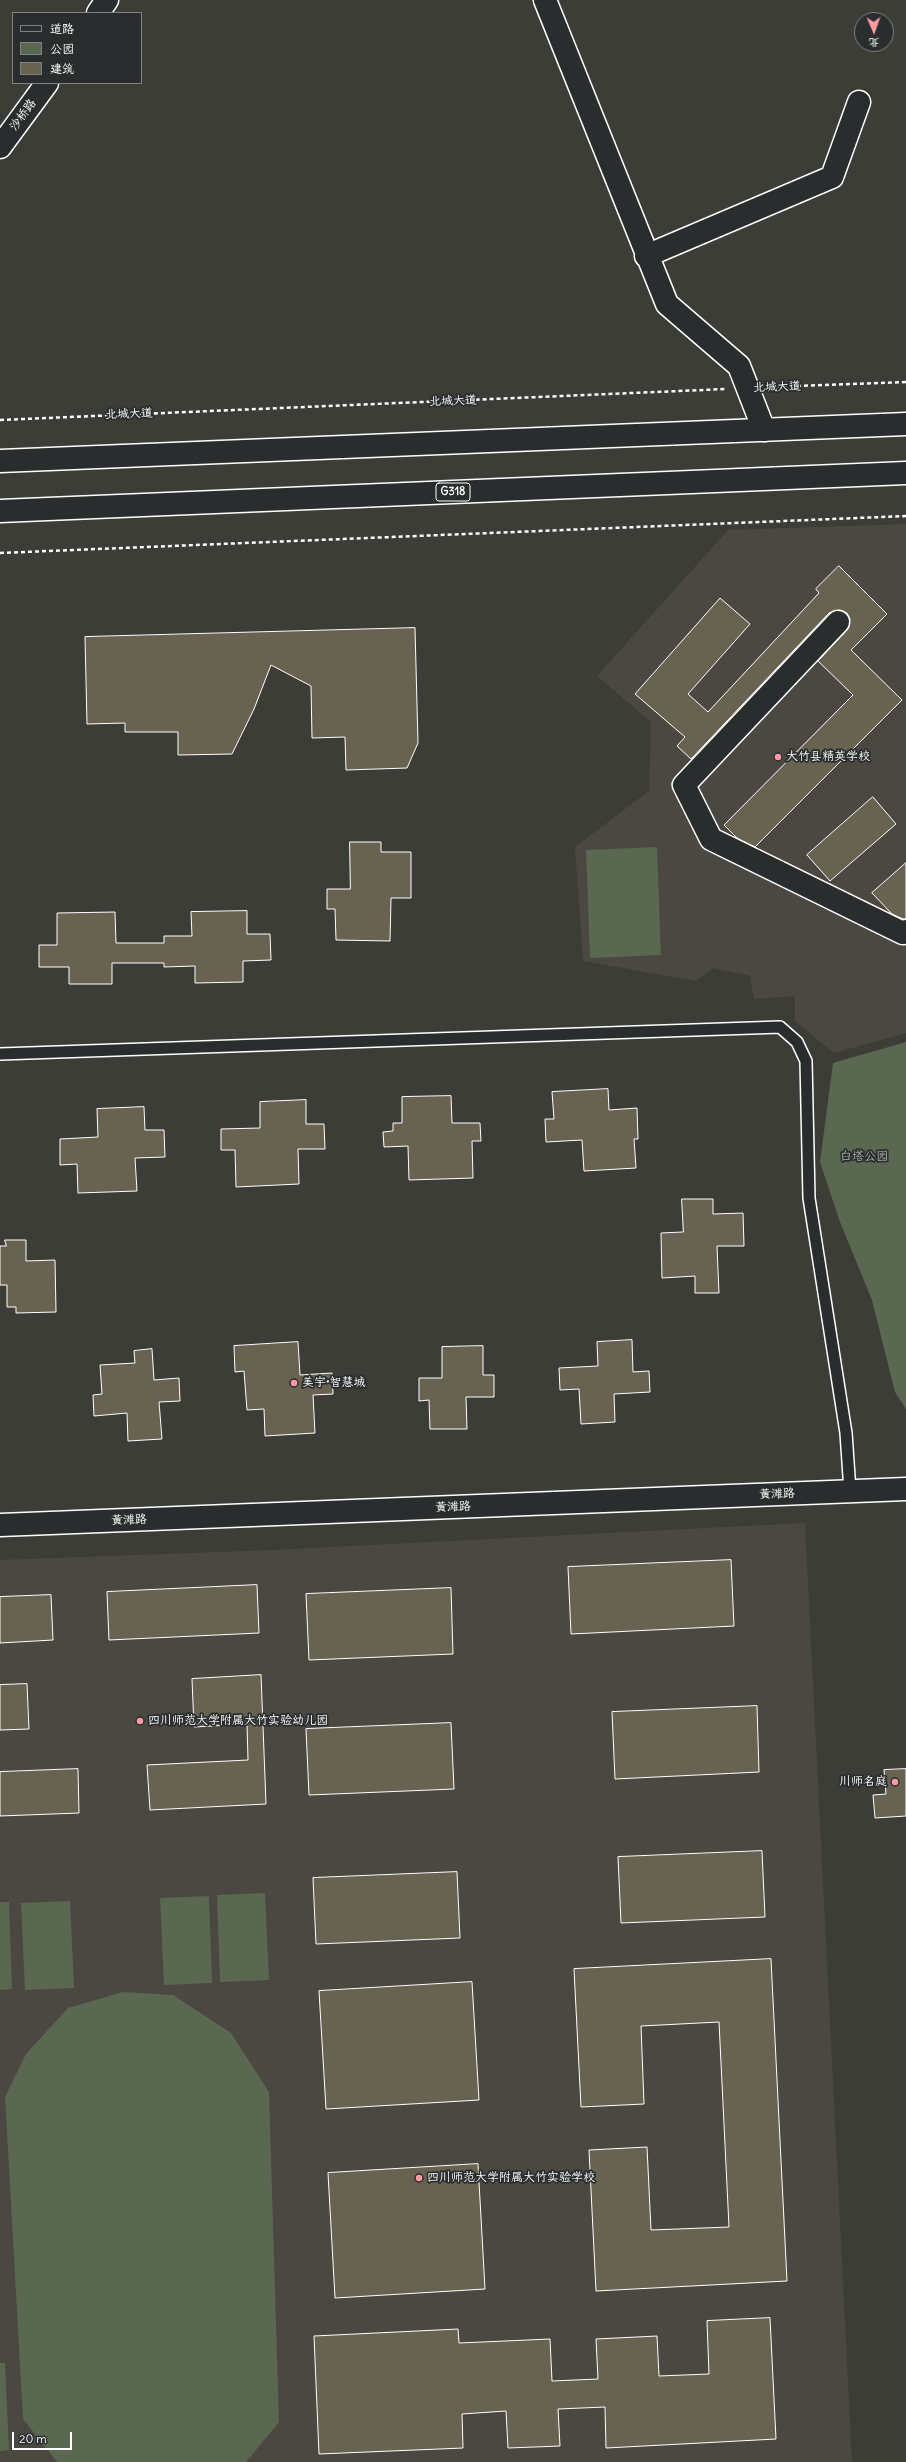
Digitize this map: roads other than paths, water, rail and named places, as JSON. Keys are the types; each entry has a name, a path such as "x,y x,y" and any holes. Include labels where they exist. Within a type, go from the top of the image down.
{"main road":[{"path":"99,12 107,0"},
{"path":"545,0 646,256 667,304 739,366 749,388 764,430"},
{"name":"沙桥路","path":"0,147 46,84"},
{"path":"646,256 832,177 860,102"},
{"path":"0,461 906,424"},
{"name":"G318","path":"0,511 906,473"},
{"path":"838,622 684,785 711,839 903,932 906,931"},
{"name":"黄滩路","path":"0,1525 906,1489"}],"lane":[{"path":"0,1054 780,1027 797,1042 806,1061 809,1198 846,1433 850,1491"}],"place":[{"name":"大竹县精英学校","path":"778,757"},
{"name":"美宇•智慧城","path":"294,1383"},
{"name":"四川师范大学附属大竹实验幼儿园","path":"140,1721"},
{"name":"川师名庭","path":"895,1782"},
{"name":"四川师范大学附属大竹实验学校","path":"419,2178"}],"park label":[{"name":"白塔公园","path":"864,1157"}]}
